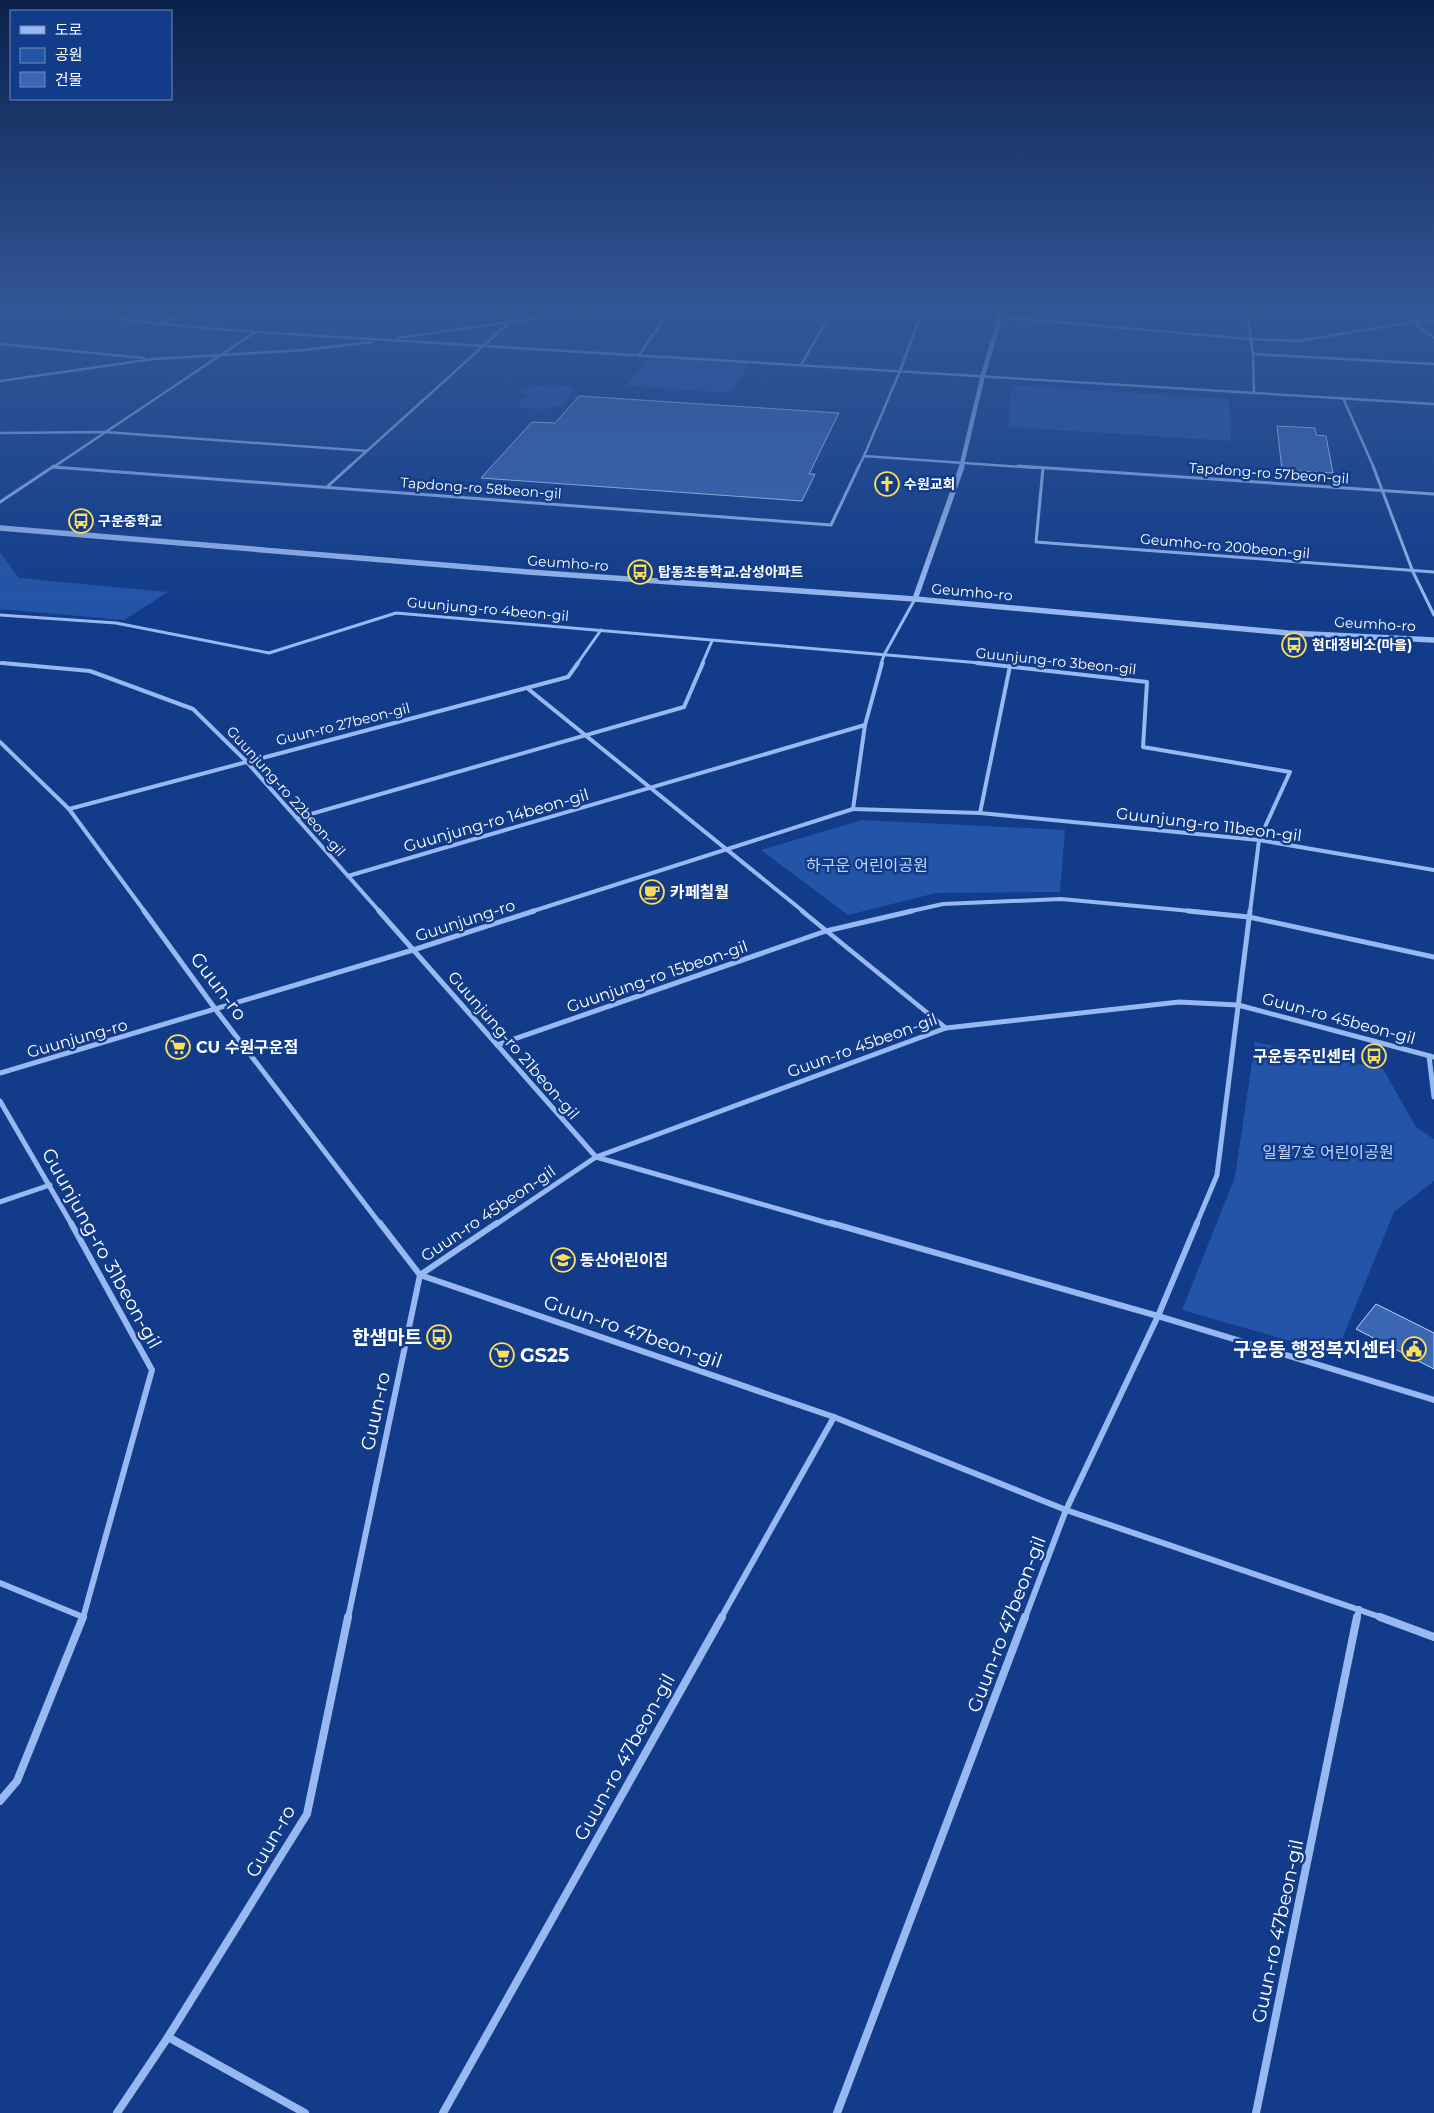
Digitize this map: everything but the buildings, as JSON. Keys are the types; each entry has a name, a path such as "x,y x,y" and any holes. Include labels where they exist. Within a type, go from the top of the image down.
{"street":[{"path":"0,502 139,410"},
{"path":"328,486 413,410"},
{"name":"Tapdong-ro 58beon-gil","path":"52,467 328,486 831,525 864,456 883,410"},
{"path":"854,809 865,725 884,655 915,599 963,462 975,410"},
{"path":"1348,410 1384,491 1412,572 1434,615"},
{"path":"0,432 105,432 367,451"},
{"path":"864,456 963,462"},
{"name":"Tapdong-ro 57beon-gil","path":"963,462 1434,494"},
{"name":"Geumho-ro 200beon-gil","path":"1044,468 1036,542 1412,572 1434,572"},
{"name":"Geumho-ro","path":"0,528 528,572 915,599 1288,633 1434,640"},
{"name":"Guunjung-ro 4beon-gil","path":"0,615 116,624 269,653 396,613 884,655"},
{"name":"Guun-ro 27beon-gil","path":"69,809 246,760 568,677 600,630"},
{"path":"297,818 684,707 712,641"},
{"name":"Guunjung-ro 3beon-gil","path":"884,655 1010,666 1147,682 1144,747 1290,772 1259,840"},
{"name":"Guunjung-ro 22beon-gil","path":"0,663 90,671 193,709 246,760 413,950"},
{"path":"980,813 1010,666"},
{"path":"527,688 946,1028"},
{"path":"650,788 865,725"},
{"name":"Guun-ro","path":"0,742 69,809 216,1010 420,1275 307,1814 168,2037 118,2113"},
{"name":"Guunjung-ro 14beon-gil","path":"348,876 650,788"},
{"name":"Guunjung-ro 11beon-gil","path":"854,809 980,813 1259,840 1434,870"},
{"name":"Guunjung-ro","path":"0,1073 413,950 854,809"},
{"name":"Guun-ro 45beon-gil","path":"1158,1316 1217,1175 1259,840"},
{"path":"826,931 943,904 1062,899 1249,917 1434,957"},
{"name":"Guunjung-ro 15beon-gil","path":"497,1045 826,931"},
{"name":"Guunjung-ro 21beon-gil","path":"413,950 596,1157"},
{"name":"Guun-ro 45beon-gil","path":"420,1275 596,1157 946,1028 1179,1002 1238,1005 1432,1056"},
{"path":"1432,1056 1434,1097"},
{"name":"Guunjung-ro 31beon-gil","path":"0,1101 50,1185 152,1370 83,1617 17,1781 0,1801"},
{"path":"596,1157 1158,1316 1434,1400"},
{"path":"0,1202 50,1185"},
{"name":"Guun-ro 47beon-gil","path":"420,1275 834,1417 1066,1510 1360,1609 1434,1637"},
{"name":"Guun-ro 47beon-gil","path":"836,2113 1066,1510 1158,1316"},
{"name":"Guun-ro 47beon-gil","path":"443,2113 834,1417"},
{"path":"0,1583 83,1617"},
{"name":"Guun-ro 47beon-gil","path":"1256,2113 1360,1609"},
{"path":"168,2037 305,2113"}],"green space":[{"path":"1010,410 1230,410 1231,441 1008,427"},
{"path":"0,552 19,578 168,592 124,620 0,609"},
{"name":"하구운 어린이공원","path":"862,820 1065,830 1060,892 936,893 848,915 761,850"},
{"name":"일월7호 어린이공원","path":"1255,1042 1383,1069 1416,1127 1434,1139 1434,1181 1394,1212 1336,1354 1182,1310 1235,1177"}],"place":[{"name":"수원교회","path":"887,484"},
{"name":"구운중학교","path":"81,521"},
{"name":"탑동초등학교.삼성아파트","path":"640,572"},
{"name":"현대정비소(마을)","path":"1294,645"},
{"name":"카페칠월","path":"652,892"},
{"name":"CU 수원구운점","path":"178,1047"},
{"name":"구운동주민센터","path":"1374,1056"},
{"name":"동산어린이집","path":"563,1260"},
{"name":"한샘마트","path":"439,1337"},
{"name":"구운동 행정복지센터","path":"1414,1349"},
{"name":"GS25","path":"502,1355"}]}
